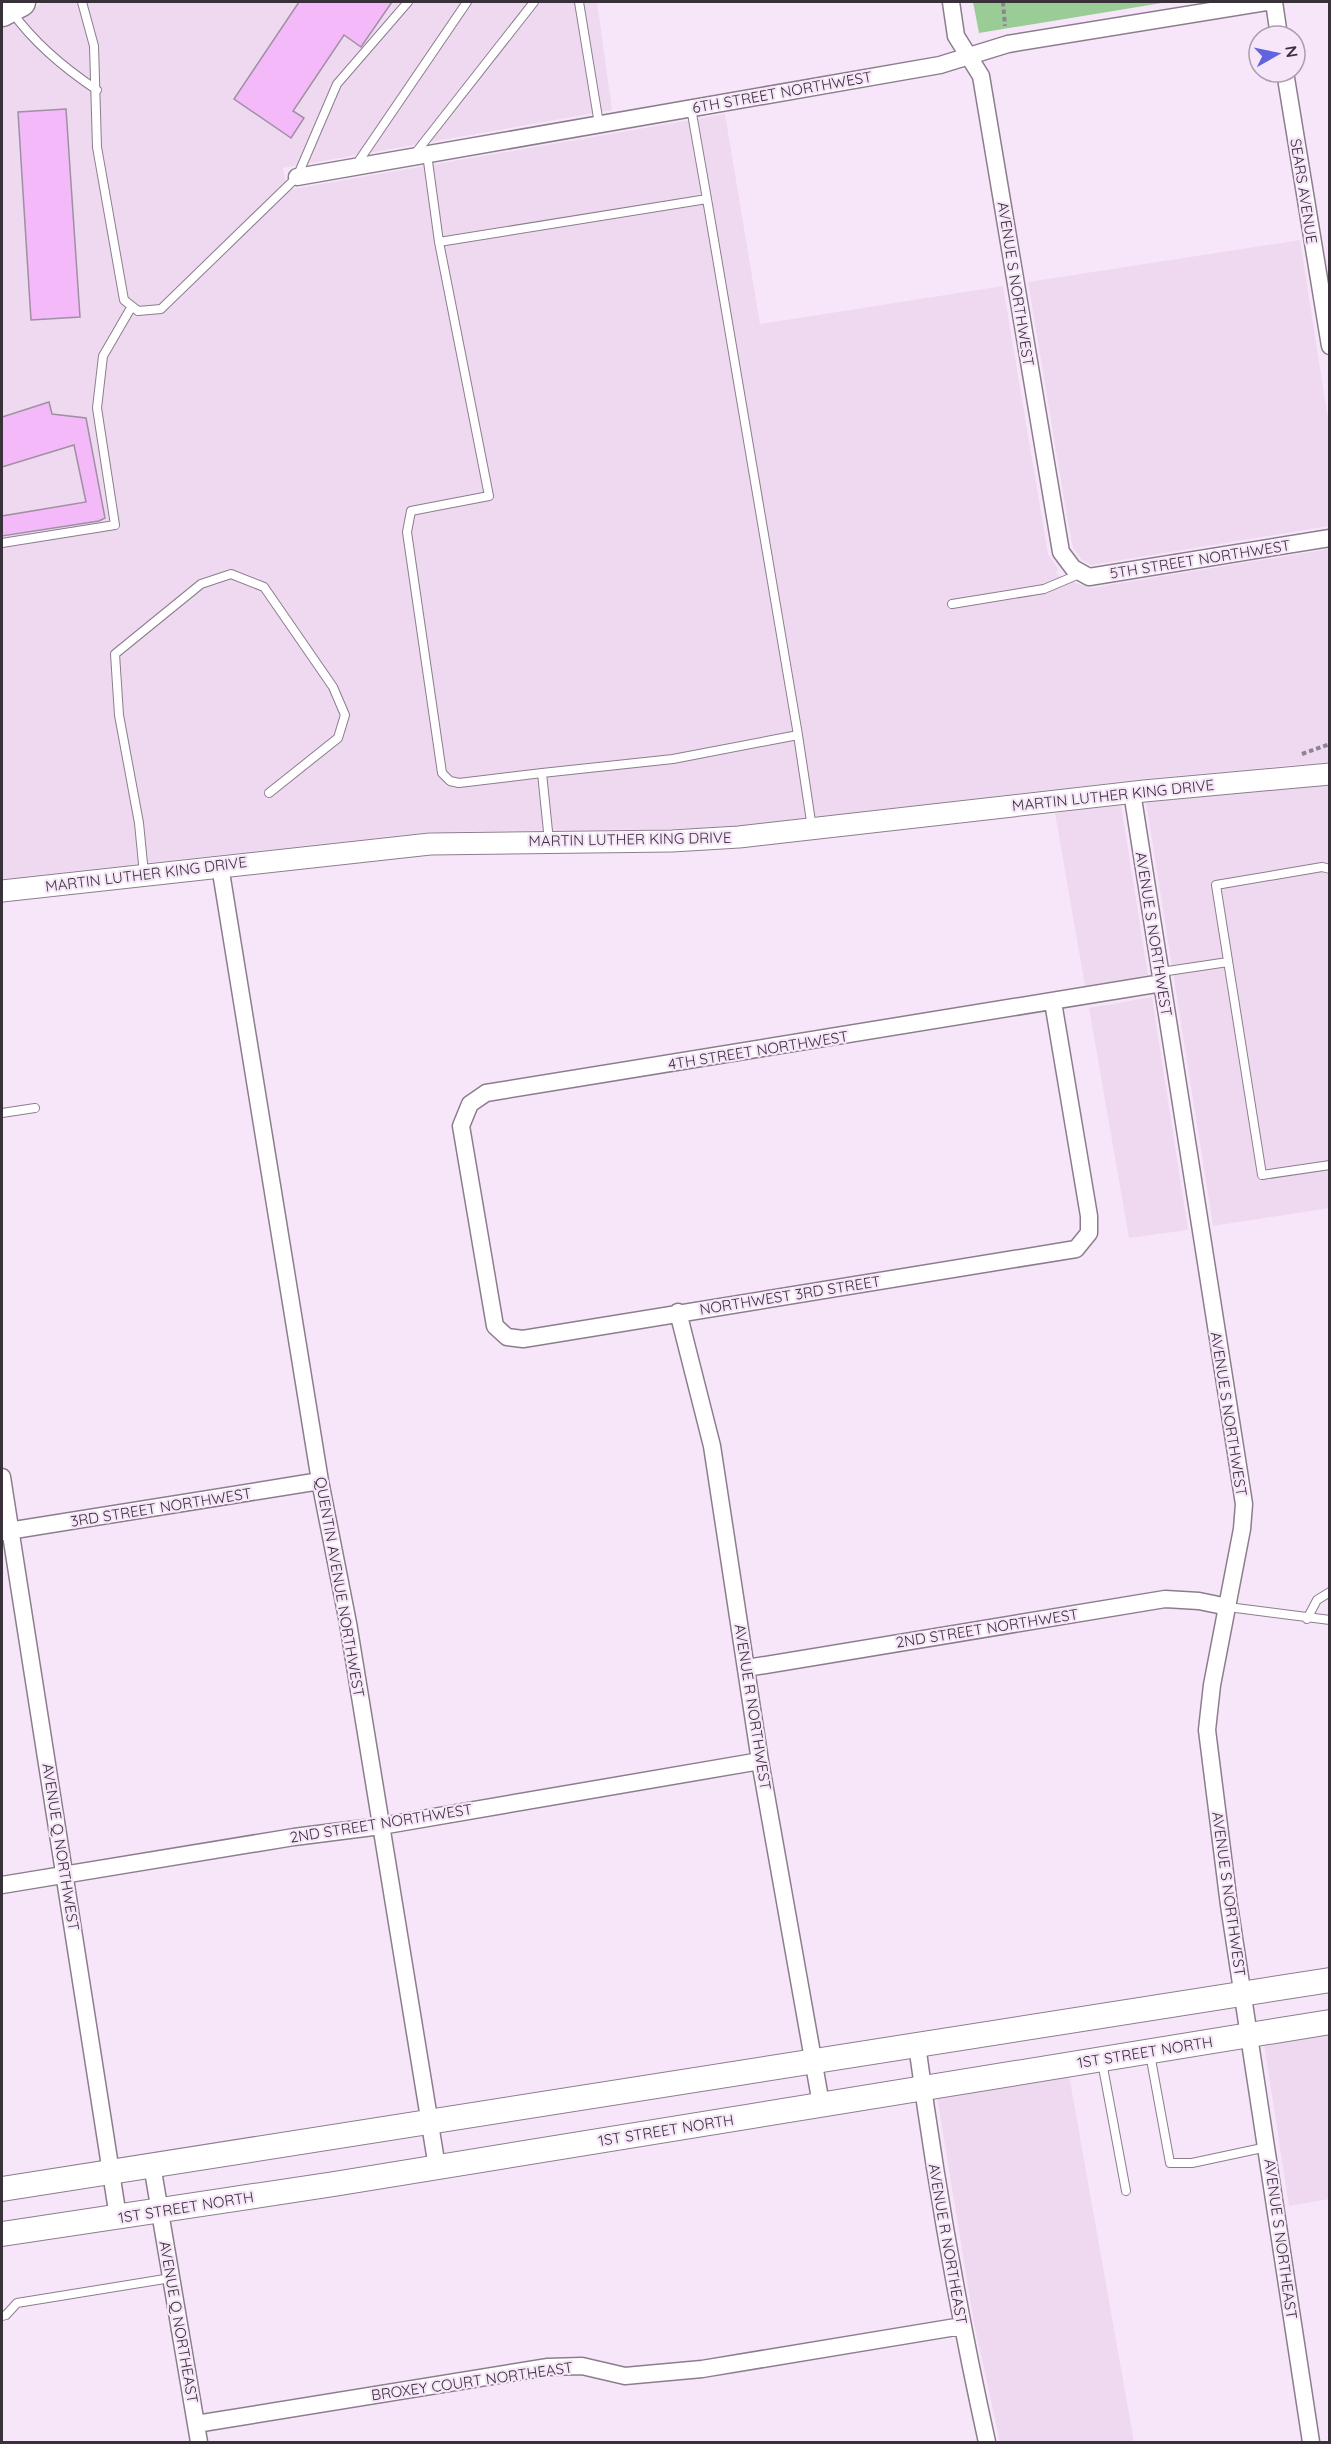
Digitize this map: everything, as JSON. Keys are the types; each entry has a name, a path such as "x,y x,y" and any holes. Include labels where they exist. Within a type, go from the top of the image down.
{"main road":[{"path":"2,2189 1329,1980"},
{"name":"1ST STREET NORTH","path":"2,2234 437,2167 923,2086 1329,2022"}],"street":[{"name":"AVENUE S NORTHWEST","path":"951,2 956,36 981,76 1054,519 1061,552 1078,571"},
{"name":"6TH STREET NORTHWEST","path":"297,177 940,65 1008,44 1266,2"},
{"path":"1274,2 1277,24"},
{"name":"SEARS AVENUE","path":"1287,84 1329,337"},
{"name":"5TH STREET NORTHWEST","path":"1078,571 1089,577 1329,538"},
{"name":"MARTIN LUTHER KING DRIVE","path":"2,891 430,844 672,841 812,829 1131,792 1329,774"},
{"name":"AVENUE S NORTHWEST","path":"1131,792 1244,1504 1242,1529 1212,1685 1207,1730 1229,1905 1250,2036"},
{"name":"QUENTIN AVENUE NORTHWEST","path":"220,866 320,1482 348,1623 432,2123 437,2167"},
{"name":"4TH STREET NORTHWEST","path":"501,1332 495,1326 487,1292 461,1126 469,1108 486,1094 1053,1002 1162,978"},
{"name":"NORTHWEST 3RD STREET","path":"501,1332 507,1337 523,1339 1076,1249 1089,1233 1089,1216 1053,1002"},
{"name":"AVENUE R NORTHWEST","path":"678,1312 712,1446 760,1761 821,2104"},
{"name":"AVENUE Q NORTHWEST","path":"2,1478 6,1531 66,1874 118,2217"},
{"name":"3RD STREET NORTHWEST","path":"6,1531 320,1482"},
{"name":"2ND STREET NORTHWEST","path":"747,1668 1165,1599 1199,1601 1228,1607"},
{"name":"2ND STREET NORTHWEST","path":"2,1885 381,1826 760,1761"},
{"name":"AVENUE S NORTHEAST","path":"1250,2036 1311,2442"},
{"name":"AVENUE R NORTHEAST","path":"917,2045 962,2326 987,2442"},
{"name":"AVENUE Q NORTHEAST","path":"152,2166 199,2442"},
{"name":"BROXEY COURT NORTHEAST","path":"196,2424 548,2367 582,2366 625,2376 702,2369 962,2326"}],"lane":[{"path":"82,2 93,46 97,90 97,147 124,300 138,311 161,309 297,177 337,84 408,2"},
{"path":"355,166 467,2"},
{"path":"534,2 420,155 489,496 411,511 407,532 442,773 450,781 459,783 673,759 798,735"},
{"path":"579,2 599,124"},
{"path":"10,7 28,34 68,71 97,90"},
{"path":"691,108 812,829"},
{"path":"439,242 707,199"},
{"path":"2,543 115,525 97,408 103,356 132,306"},
{"path":"952,604 1044,589 1078,571"},
{"path":"144,874 139,823 119,715 115,654 201,584 231,574 264,587 333,687 345,715 338,738 269,793"},
{"path":"542,773 549,841"},
{"path":"1329,869 1322,867 1216,885 1262,1175 1329,1165"},
{"path":"1162,978 1228,962"},
{"path":"2,1113 35,1108"},
{"path":"1307,1619 1317,1600 1329,1592"},
{"path":"1228,1607 1307,1619 1329,1620"},
{"path":"1150,2051 1170,2163 1192,2163 1268,2146"},
{"path":"1102,2058 1126,2191"},
{"path":"2,2316 6,2315 17,2303 171,2278"}],"path":[{"path":"1004,2 1005,26"},
{"path":"1297,756 1329,744"}],"shaded area":[{"path":"44,2 597,2 612,110 283,168 287,190 725,114 760,324 1003,286 1048,554 1058,569 1056,573 1069,584 1073,582 1091,588 1329,549 1329,762 1142,779 739,826 430,832 2,879 2,26"},
{"path":"1300,240 1329,425 1329,526 1091,565 1082,560 1073,548 1028,282"},
{"path":"1329,785 1329,1208 1213,1226 1146,802"},
{"path":"1121,805 1148,975 1085,986 1055,813"},
{"path":"1152,997 1188,1230 1129,1238 1089,1008"},
{"path":"1329,2034 1329,2199 1289,2206 1264,2044"},
{"path":"1069,2075 1134,2442 1000,2442 974,2323 937,2096"}],"green space":[{"path":"973,2 1168,2 979,33"}],"building":[{"path":"299,2 392,2 361,47 344,35 293,111 304,118 291,138 234,99"},
{"path":"66,109 80,317 31,320 18,112"},
{"path":"49,402 52,414 86,418 105,518 99,521 2,536 2,516 86,502 74,445 2,467 2,417"}]}
